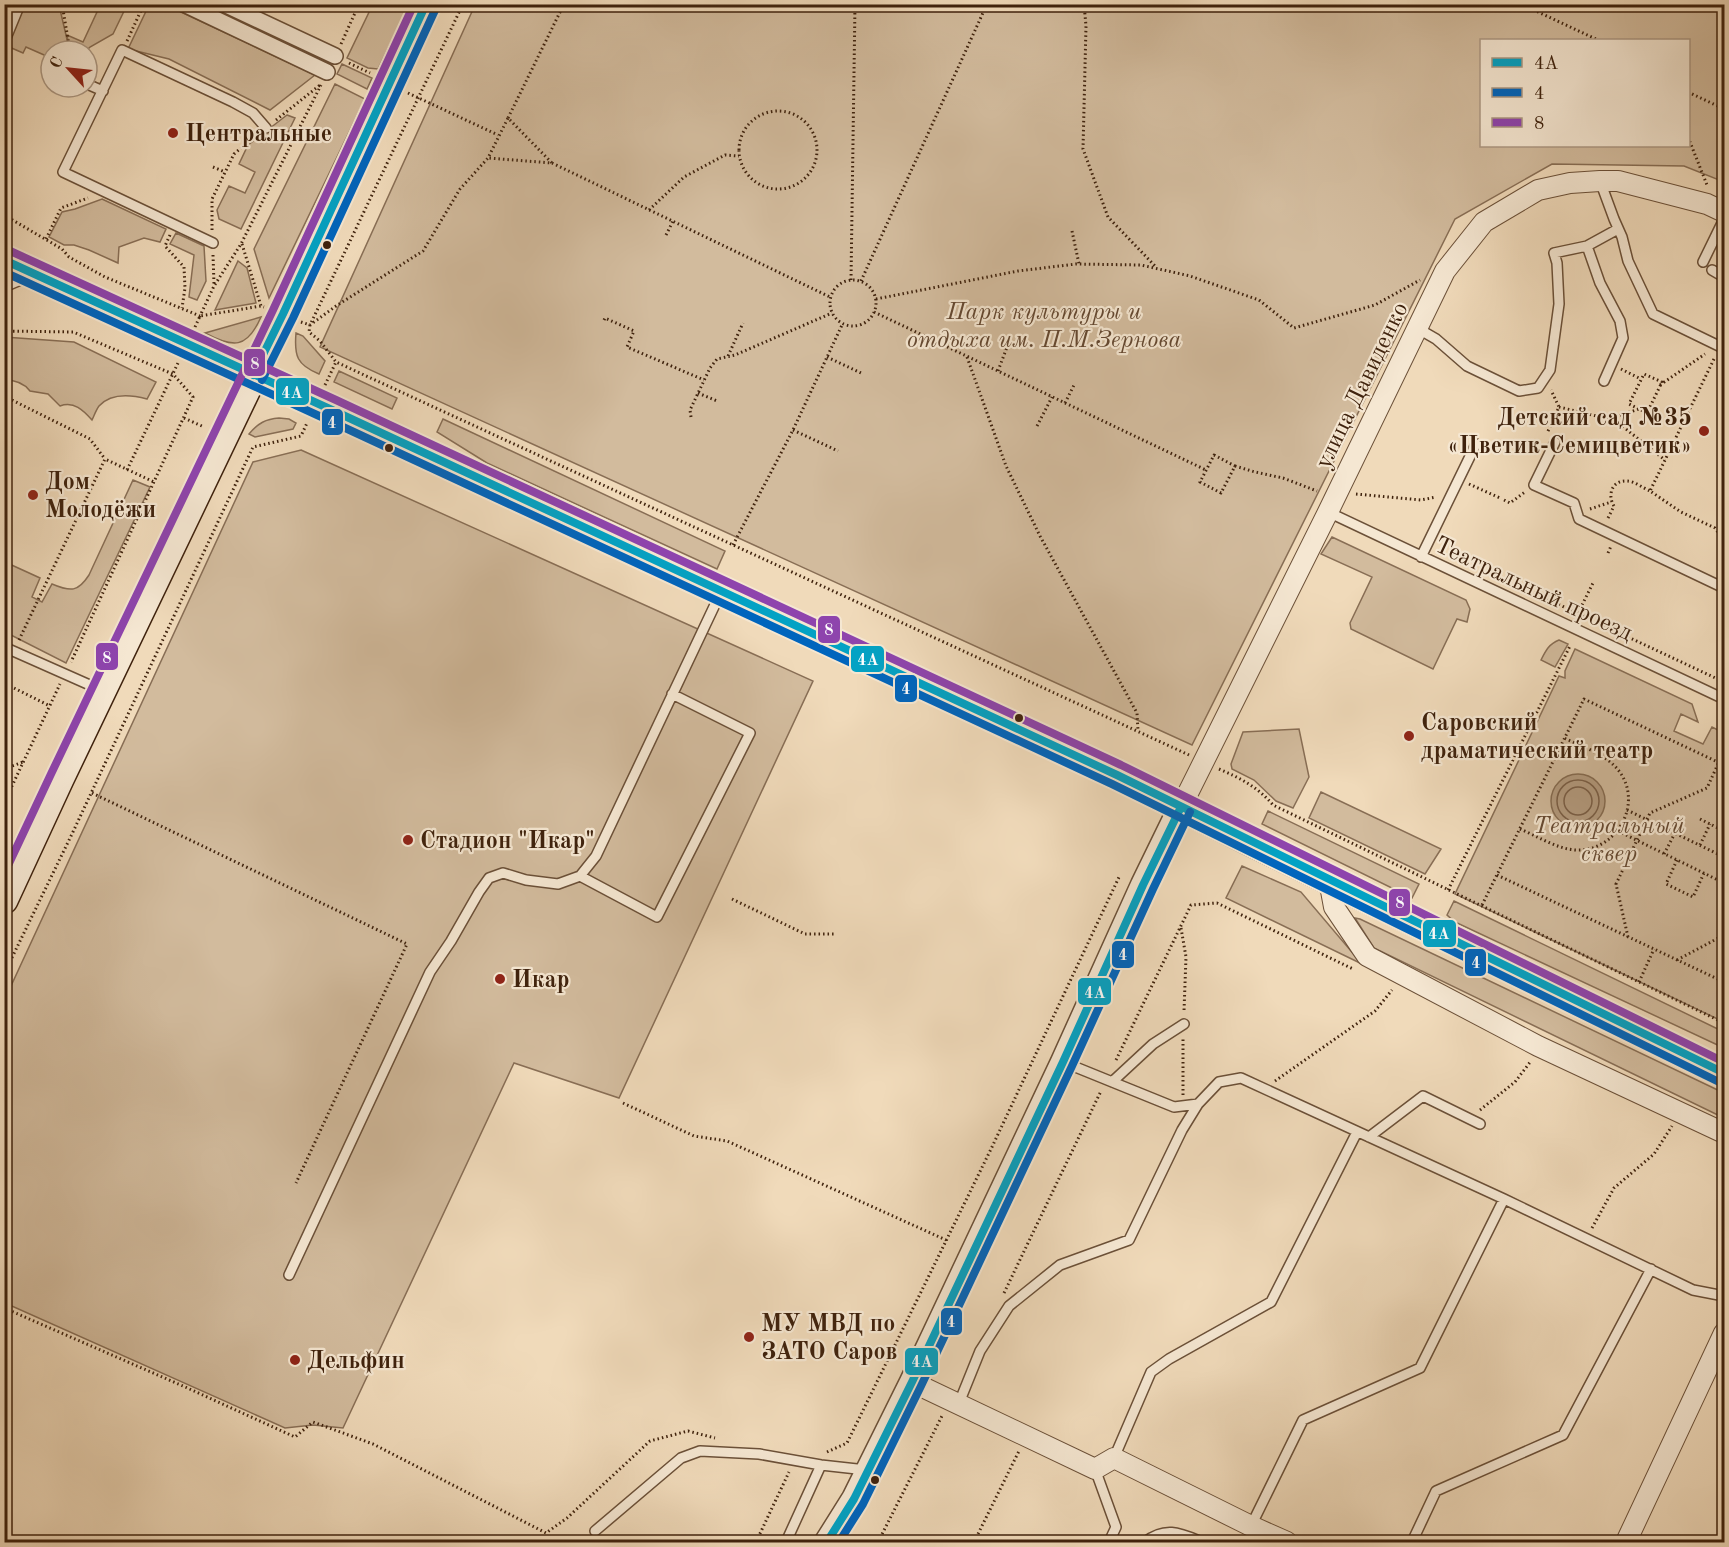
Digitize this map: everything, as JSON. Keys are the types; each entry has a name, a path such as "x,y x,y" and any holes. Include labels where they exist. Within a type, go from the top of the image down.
{"main road":[{"path":"4,900 283,314 426,4"},
{"path":"253,375 1117,775 1725,1073"}],"street":[{"path":"184,4 327,72"},
{"path":"224,4 335,56"},
{"name":"улица Давиденко","path":"1181,807 1445,271 1484,222 1538,190 1570,183 1600,181 1618,181 1707,204 1725,212"},
{"path":"4,260 253,375"},
{"path":"827,1542 854,1499 912,1382 1181,807"},
{"path":"1329,880 1334,907 1367,956 1538,1046 1725,1133"},
{"path":"1626,1542 1725,1333"},
{"path":"912,1382 1095,1469 1114,1458 1287,1542"}],"lane":[{"path":"4,43 20,4"},
{"path":"213,243 63,172 122,50 243,107 253,113 266,128"},
{"path":"99,89 103,91"},
{"path":"1600,181 1628,261 1653,314 1722,345"},
{"path":"1703,262 1725,219"},
{"path":"1418,328 1436,339 1467,366 1519,391 1538,388 1550,370 1559,304 1557,263 1554,254 1587,246 1618,229"},
{"path":"1587,246 1600,283 1620,321 1623,338 1604,381"},
{"path":"1712,270 1725,277"},
{"path":"4,287 34,274"},
{"path":"1555,442 1534,485 1574,503 1579,519 1725,588"},
{"path":"1421,556 1476,444"},
{"name":"Театральный проезд","path":"1328,512 1725,699"},
{"path":"289,1275 430,972 484,885 489,878 503,873 526,880 558,884 580,876 596,856 721,592"},
{"path":"4,647 103,692"},
{"path":"580,876 657,917 693,846 750,733 672,694"},
{"path":"1109,1081 1153,1044 1184,1024"},
{"path":"1063,1062 1174,1107 1198,1104"},
{"path":"955,1401 980,1351 1009,1306 1060,1265 1129,1240 1182,1130 1198,1104 1218,1082 1241,1078 1504,1199 1693,1290 1725,1296"},
{"path":"1369,1137 1423,1096 1480,1124"},
{"path":"1114,1458 1151,1372 1169,1359 1271,1302 1357,1132"},
{"path":"1251,1526 1303,1420 1419,1368 1504,1199"},
{"path":"1412,1542 1436,1491 1563,1435 1651,1269"},
{"path":"595,1531 681,1458 700,1451 759,1454 820,1465 868,1470"},
{"path":"786,1542 820,1465"},
{"path":"1095,1469 1116,1527 1109,1542"},
{"path":"1145,1542 1152,1537 1173,1532 1202,1542"}],"path":[{"path":"62,4 68,39"},
{"path":"122,50 144,4"},
{"path":"359,4 335,56 367,71"},
{"path":"463,4 310,325 309,332 320,341 336,362 1194,757"},
{"path":"310,325 423,251 460,189 488,158 564,4"},
{"path":"851,280 855,4"},
{"path":"861,281 987,4"},
{"path":"1084,4 1086,26 1083,149 1108,217 1157,269"},
{"path":"1521,4 1596,39"},
{"path":"200,316 214,286 241,244 322,83 234,154 212,199 211,212"},
{"path":"1690,92 1725,109"},
{"path":"417,99 498,135"},
{"path":"776,111 789,113 801,119 810,128 816,140 817,153 814,166 807,177 797,185 785,189 761,186 750,179 739,156 739,143 744,131 752,121 764,114 776,111"},
{"path":"508,117 552,164"},
{"path":"1690,140 1707,185"},
{"path":"649,210 684,177 725,155 739,156"},
{"path":"488,158 552,164 830,297"},
{"path":"213,167 225,172"},
{"path":"46,239 61,208 105,192"},
{"path":"4,215 105,277 200,316 261,306 241,244"},
{"path":"666,235 673,221"},
{"path":"1072,231 1079,264"},
{"path":"165,246 184,267 185,288 182,308"},
{"path":"876,299 1018,271 1079,264 1141,265 1190,276 1259,300 1294,328 1375,305 1422,279"},
{"path":"861,281 873,291 876,299 874,312 866,323 857,327 848,327 832,313 829,307 830,297 834,288 842,282 861,281"},
{"path":"874,312 1206,470"},
{"path":"691,417 690,410 710,368 717,359 735,355 832,313"},
{"path":"604,320 605,318 634,331 627,347 704,380"},
{"path":"728,356 743,323"},
{"path":"733,545 793,430 842,324"},
{"path":"4,331 73,332 173,374 193,397 4,802"},
{"path":"998,371 1010,339"},
{"path":"1660,386 1722,345"},
{"path":"1650,491 1722,345"},
{"path":"827,357 861,373"},
{"path":"967,357 1006,466 1040,536 1137,713 1138,731"},
{"path":"1611,365 1641,379"},
{"path":"710,368 715,371"},
{"path":"128,470 173,374"},
{"path":"1644,374 1662,382 1647,412 1629,404 1641,379 1644,374"},
{"path":"1545,436 1558,407 1546,377"},
{"path":"1065,403 1074,385"},
{"path":"698,393 717,401"},
{"path":"4,396 90,439 105,459 154,482"},
{"path":"1037,426 1052,397"},
{"path":"1558,407 1609,419 1639,409"},
{"path":"1612,418 1665,460"},
{"path":"793,430 838,451"},
{"path":"4,974 253,447 301,436"},
{"path":"1235,466 1221,492 1200,482 1214,455 1235,466 1283,478 1315,490"},
{"path":"4,672 105,459"},
{"path":"1459,479 1510,503 1534,485"},
{"path":"1602,530 1614,506 1610,492 1617,483 1623,480 1650,491 1681,512 1715,528 1725,541"},
{"path":"1349,493 1421,500 1452,493"},
{"path":"1577,514 1611,502"},
{"path":"1578,613 1594,581"},
{"path":"1528,590 1725,682"},
{"path":"1448,890 1570,646"},
{"path":"4,683 50,706"},
{"path":"4,698 10,686"},
{"path":"1481,906 1584,699 1725,765"},
{"path":"1520,829 1557,845 1576,850 1595,847 1618,831 1624,821 1628,805 1627,789 1621,773 1610,761 1564,738"},
{"path":"1628,937 1616,884 1650,813 1707,789 1725,751"},
{"path":"4,769 24,762"},
{"path":"1219,769 1249,783 1267,796 1273,805 1725,1023"},
{"path":"91,793 407,944 296,1183"},
{"path":"1627,810 1725,857"},
{"path":"1700,819 1722,830"},
{"path":"1700,845 1710,824"},
{"path":"1618,831 1725,883"},
{"path":"1664,854 1674,833"},
{"path":"1677,860 1666,884 1693,897 1704,873"},
{"path":"1719,880 1725,868"},
{"path":"756,1542 791,1467 847,1443 1057,1010 1120,874"},
{"path":"1497,875 1725,982"},
{"path":"732,899 805,934 836,934"},
{"path":"1003,1295 1109,1081 1191,905"},
{"path":"1677,960 1725,935"},
{"path":"1639,982 1654,949"},
{"path":"1264,1088 1375,1011 1393,988"},
{"path":"1469,1119 1515,1082 1533,1057"},
{"path":"623,1103 694,1136 727,1141 946,1240"},
{"path":"1586,1238 1614,1188 1654,1154 1672,1124"},
{"path":"4,1308 295,1437 313,1422 373,1444 546,1533 567,1518 650,1441 688,1431 722,1439"},
{"path":"878,1542 955,1401"},
{"path":"974,1542 1026,1436"}],"green space":[{"path":"373,4 409,5 378,69 368,68 347,58"},
{"path":"25,5 59,5 67,39 39,39 39,53 26,47 23,53 7,46"},
{"path":"87,5 127,5 113,34 99,42 99,39 84,39 97,12"},
{"path":"149,5 166,5 315,75 270,110 169,59 128,49"},
{"name":"Парк культуры и отдыха им. П.М.Зернова","path":"475,5 1724,5 1724,182 1684,166 1552,164 1455,219 1192,745 320,347"},
{"path":"342,64 372,78 367,89 337,74"},
{"path":"335,84 365,99 269,298 254,249"},
{"path":"287,115 295,118 241,229 219,219 217,210 229,186 245,193 255,172 239,164 248,145"},
{"path":"102,199 166,229 160,242 144,238 119,247 118,263 74,245 64,245 49,237 62,212"},
{"path":"176,233 204,246 206,281 197,300 189,297 194,255 170,244"},
{"path":"238,261 247,268 256,303 215,310"},
{"path":"261,317 250,335 238,343 224,341 205,333"},
{"path":"296,333 303,336 325,361 319,374 306,367 298,359"},
{"path":"4,337 74,342 156,382 147,399 128,396 109,399 99,406 92,420 78,407 60,406 48,394 30,391 19,382 5,380"},
{"path":"339,371 397,398 392,409 334,382"},
{"path":"279,418 289,419 296,423 293,429 255,437 249,434 262,422"},
{"path":"443,419 725,551 717,569 487,463 437,432"},
{"name":"Стадион \"Икар\"","path":"301,450 813,681 619,1098 514,1063 343,1428 313,1425 285,1428 5,1303 5,999 253,462"},
{"path":"133,480 150,487 66,663 5,632 5,562 40,578 32,597 42,602 52,584 69,589 81,585 89,575"},
{"path":"1332,537 1466,600 1470,609 1467,622 1457,619 1433,669 1351,629 1350,623 1372,577 1321,554"},
{"path":"1559,640 1568,644 1555,667 1541,660 1548,648"},
{"name":"Театральный сквер","path":"1575,649 1692,704 1698,722 1681,714 1674,731 1703,744 1712,727 1724,733 1724,743 1720,752 1724,755 1724,1022 1455,894 1559,676 1565,678 1565,671"},
{"path":"1299,729 1309,777 1293,808 1276,801 1254,780 1232,769 1231,764 1243,732"},
{"path":"1321,792 1441,849 1425,874 1309,818"},
{"path":"1268,811 1419,884 1412,898 1262,824"},
{"path":"1242,866 1301,892 1362,964 1226,898"},
{"path":"1454,901 1724,1032 1724,1048 1455,922 1447,915"},
{"path":"1355,918 1724,1093 1724,1118 1374,948"}],"water":[{"path":"1573,774 1583,774 1593,778 1601,786 1605,801 1601,816 1593,824 1583,828 1573,828 1563,824 1555,816 1551,806 1551,796 1555,786 1563,778"}],"transit line":[{"name":"8","path":"4,874 273,310 414,4"},
{"name":"4А","path":"253,375 426,4"},
{"name":"4","path":"262,380 293,318 436,8"},
{"name":"8","path":"8,250 1121,765 1724,1062"},
{"name":"4А","path":"4,260 1117,775 1724,1073"},
{"name":"4","path":"4,272 1112,784 1719,1082"},
{"name":"4А","path":"827,1542 854,1499 912,1382 1181,807"},
{"name":"4","path":"839,1542 863,1504 921,1386 1190,812"}],"place":[{"name":"Центральные","path":"173,133"},
{"name":"Детский сад №35 «Цветик-Семицветик»","path":"1704,431"},
{"name":"Дом Молодёжи","path":"33,495"},
{"name":"Саровский драматический театр","path":"1409,736"},
{"name":"Стадион \"Икар\"","path":"408,840"},
{"name":"Икар","path":"500,979"},
{"name":"МУ МВД по ЗАТО Саров","path":"749,1337"},
{"name":"Дельфин","path":"295,1360"}]}
